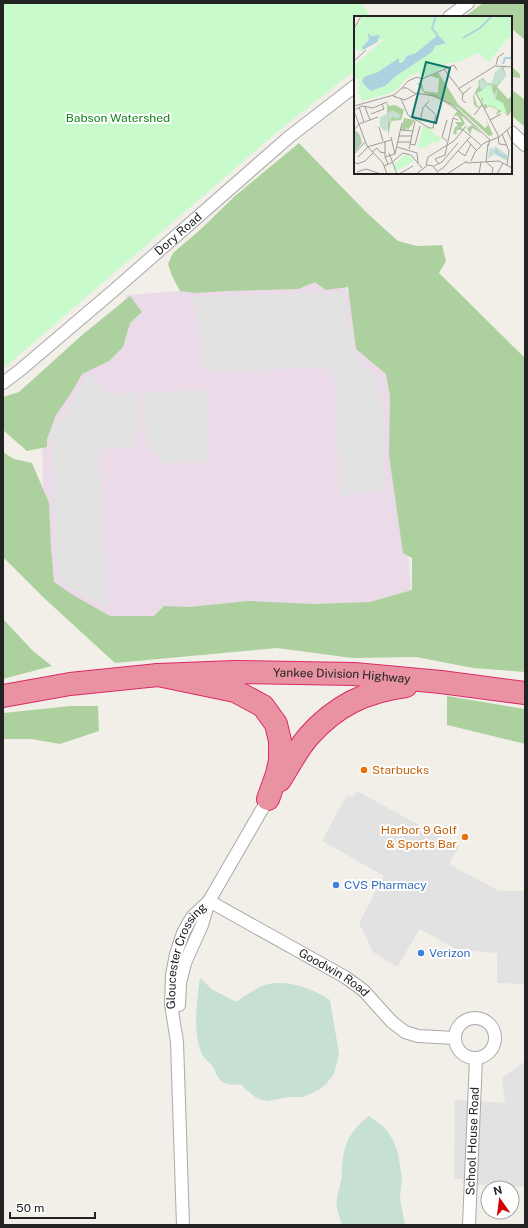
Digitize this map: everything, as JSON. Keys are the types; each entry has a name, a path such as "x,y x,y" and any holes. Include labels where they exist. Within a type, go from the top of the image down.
{"highway":[{"name":"Yankee Division Highway","path":"158,675 234,672 354,674 441,682 525,693"},
{"path":"3,696 70,684 158,675 235,691 263,706 276,724 280,741 280,760 277,774 268,798"},
{"path":"268,798 308,737 329,715 346,704 371,693 403,686 441,682"}],"street":[{"path":"450,16 468,3"},
{"name":"Dory Road","path":"3,383 112,292 289,137 354,87"},
{"path":"512,133 525,145"},
{"name":"Gloucester Crossing","path":"183,1225 177,1042 171,1004 172,975 176,954 183,933 192,917 209,901 268,798"},
{"name":"Goodwin Road","path":"209,901 345,977 362,990 392,1022 405,1032 418,1036 455,1038"},
{"path":"470,1018 483,1019 489,1023 493,1028 495,1035 493,1048 482,1057 476,1058 469,1057 459,1050 455,1038 459,1026 470,1018"},
{"name":"School House Road","path":"469,1225 476,1058"}],"shaded area":[{"path":"341,279 395,377 412,603 106,624 44,582 42,426 86,368 111,352 126,295"},
{"path":"344,293 353,350 361,364 372,371 379,383 383,418 385,490 340,496 336,396 332,367 205,372 193,296"},
{"path":"89,374 99,382 104,394 140,393 141,430 136,433 136,448 98,449 108,609 63,584 58,578 56,557 51,433 55,424 65,415 71,406 83,381"},
{"path":"206,390 209,462 161,463 158,454 150,453 147,446 144,392"},
{"path":"357,791 459,847 449,864 499,891 525,891 525,984 497,983 497,953 457,950 420,929 397,967 373,952 359,923 384,876 322,841 347,795 353,797"},
{"path":"525,1061 525,1187 520,1187 520,1180 480,1180 480,1185 464,1184 463,1179 454,1179 455,1100 505,1103 502,1078"}],"green space":[{"name":"Babson Watershed","path":"3,3 363,3 362,5 371,16 354,16 354,71 277,132 3,369"},
{"path":"483,3 525,3 525,40 512,29 512,16 465,16"},
{"path":"512,67 520,74 520,78 512,77"},
{"path":"512,90 525,100 525,127 512,116"},
{"path":"299,143 367,213 398,241 417,246 442,245 446,261 439,273 525,358 525,672 473,668 416,657 352,658 277,648 115,663 44,598 3,557 3,452 14,459 32,463 49,503 54,582 73,595 110,616 154,616 164,606 189,607 248,601 313,604 370,602 412,590 412,558 403,553 389,455 390,396 386,374 356,349 348,287 326,290 315,282 298,289 195,293 180,291 172,276 168,264 173,253 201,229 235,196"},
{"path":"130,296 142,312 130,323 123,347 109,361 82,374 56,415 47,439 47,447 27,451 3,430 3,397 19,392 81,336"},
{"path":"3,619 33,651 52,666 3,679"},
{"path":"447,696 525,709 525,744 447,725"},
{"path":"70,706 98,706 99,731 60,744 31,739 3,739 3,713"},
{"path":"200,978 213,990 236,1002 260,987 276,983 300,986 316,992 330,1000 339,1054 334,1074 320,1089 308,1095 268,1101 255,1097 240,1084 226,1084 220,1080 213,1066 203,1056 197,1036 196,1016"},
{"path":"369,1116 385,1128 393,1140 398,1153 402,1178 400,1198 405,1225 342,1225 337,1203 342,1177 345,1148 356,1128"}],"place":[{"name":"Starbucks","path":"364,770"},
{"name":"Harbor 9 Golf & Sports Bar","path":"465,837"},
{"name":"CVS Pharmacy","path":"336,885"},
{"name":"Verizon","path":"421,953"}]}
